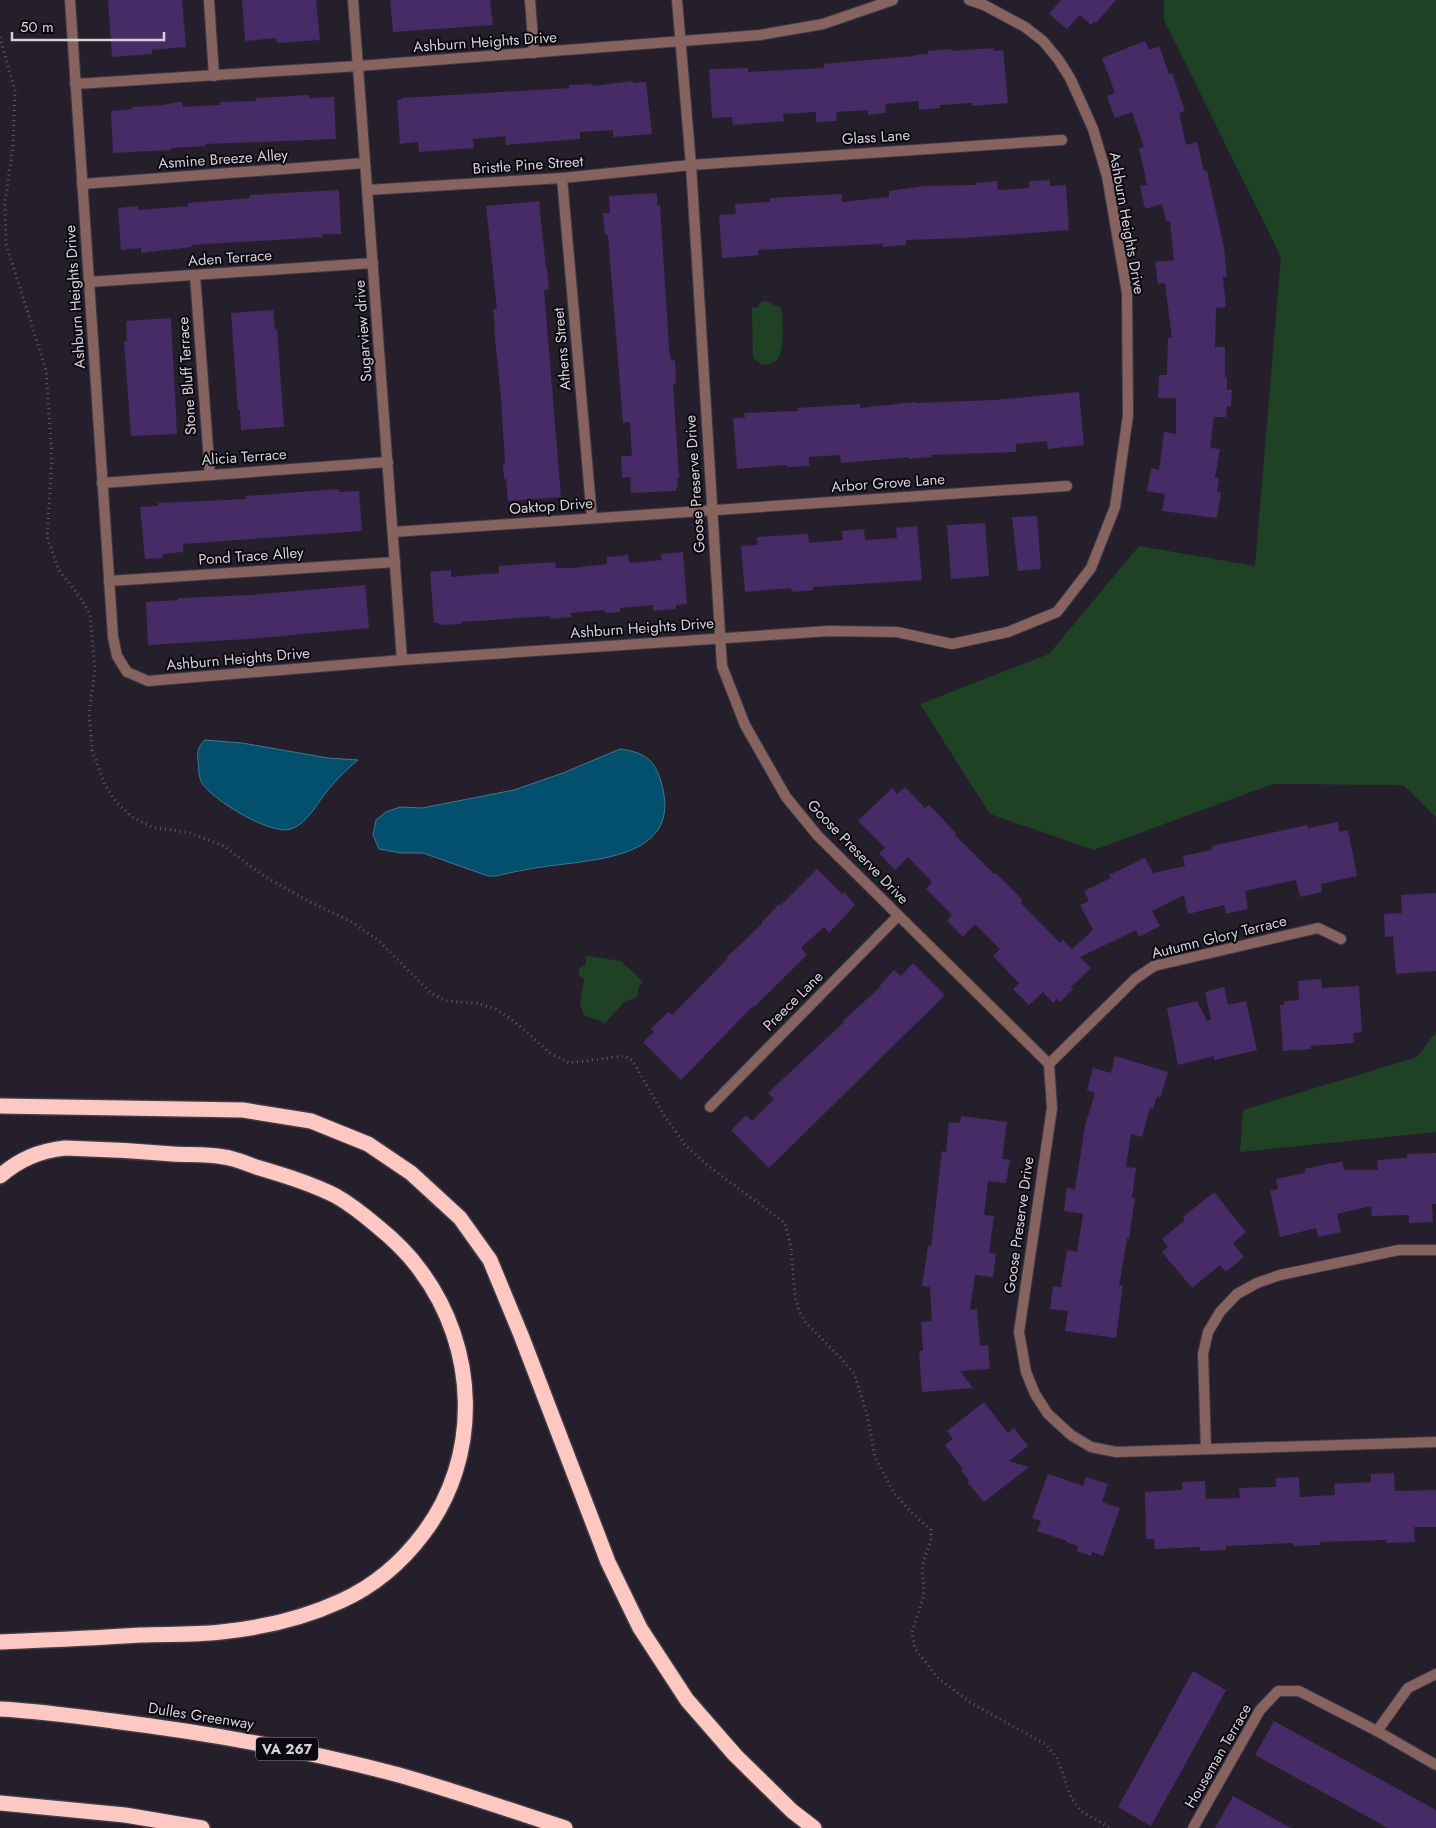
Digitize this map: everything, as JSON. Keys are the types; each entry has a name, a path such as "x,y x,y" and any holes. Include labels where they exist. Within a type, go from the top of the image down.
{"highway":[{"path":"0,1106 243,1110 311,1121 368,1144 411,1173 460,1218 490,1260 521,1335 608,1562 640,1628 687,1700 735,1755 792,1811 814,1828"},
{"path":"0,1176 13,1165 29,1156 47,1150 65,1148 224,1157 306,1182 338,1197 397,1243 430,1285 453,1333 463,1367 466,1402 464,1438 456,1472 450,1489 434,1520 412,1548 386,1573 372,1584 341,1601 271,1624 218,1633 0,1642"},
{"name":"Dulles Greenway","path":"0,1709 37,1711 178,1729 298,1751 398,1775 565,1828"},
{"path":"0,1802 125,1815 202,1828"}],"street":[{"name":"Ashburn Heights Drive","path":"70,0 113,637 117,656 127,672 148,681 402,660 829,631 897,632 952,644 1008,632 1057,612 1091,568 1114,507 1128,415 1127,293 1107,176 1093,129 1070,78 1058,59 1043,41 1025,27 984,4 969,0"},
{"path":"210,0 214,76"},
{"name":"Sugarview drive","path":"353,0 402,660"},
{"path":"530,0 534,53"},
{"name":"Goose Preserve Drive","path":"677,0 691,165 722,666 745,725 786,797 818,836 1049,1064 1052,1108 1019,1332 1026,1372 1035,1394 1048,1414 1071,1434 1091,1447 1116,1452 1436,1442"},
{"name":"Ashburn Heights Drive","path":"76,84 680,43 760,35 822,24 893,0"},
{"name":"Glass Lane","path":"691,165 1062,140"},
{"name":"Asmine Breeze Alley","path":"82,184 365,163"},
{"name":"Bristle Pine Street","path":"368,190 562,178 691,165"},
{"name":"Athens Street","path":"562,178 592,518"},
{"name":"Aden Terrace","path":"89,282 373,264"},
{"name":"Stone Bluff Terrace","path":"194,275 210,475"},
{"name":"Alicia Terrace","path":"102,483 388,462"},
{"name":"Arbor Grove Lane","path":"711,510 1067,486"},
{"name":"Oaktop Drive","path":"393,532 711,510"},
{"name":"Pond Trace Alley","path":"109,581 395,562"},
{"name":"Preece Lane","path":"710,1107 898,916"},
{"name":"Autumn Glory Terrace","path":"1049,1064 1135,979 1154,966 1318,928 1341,939"},
{"path":"1206,1449 1202,1354 1208,1332 1220,1312 1237,1294 1257,1283 1280,1275 1399,1250 1436,1250"},
{"path":"1377,1731 1408,1688 1436,1674"},
{"name":"Houseman Terrace","path":"1193,1828 1260,1710 1278,1691 1299,1691 1377,1731 1436,1765"}],"path":[{"path":"0,38 15,91 13,146 5,202 6,244 46,370 52,457 47,537 59,570 80,597 90,614 95,669 89,713 92,750 106,785 117,803 132,817 152,827 190,833 222,845 262,875 310,902 352,922 379,941 430,993 446,1001 477,1003 496,1009 515,1022 550,1053 569,1063 624,1056 632,1060 664,1115 685,1145 707,1165 785,1224 791,1248 799,1310 806,1323 854,1373 867,1414 875,1457 894,1493 931,1530 931,1539 922,1566 924,1595 912,1632 916,1649 939,1679 970,1703 1044,1744 1057,1758 1071,1797 1081,1811 1110,1828"}],"green space":[{"path":"1164,0 1436,0 1436,817 1403,785 1273,784 1094,850 990,814 920,704 1049,654 1139,546 1255,566 1281,257 1164,20"},
{"path":"764,301 781,307 783,337 781,352 778,358 773,363 762,365 753,358 752,308 758,307"},
{"path":"586,956 621,961 643,982 638,989 638,996 625,1001 605,1023 584,1015 580,1005 584,979 579,975 579,969 586,964"},
{"path":"1436,1032 1436,1132 1240,1152 1243,1110 1417,1057"}],"water":[{"path":"205,740 242,743 328,758 358,760 335,782 302,822 291,829 282,830 257,822 243,815 217,798 202,783 198,752 199,747"},
{"path":"620,749 635,752 651,762 661,782 665,807 660,826 649,840 632,850 591,860 488,876 423,853 401,853 379,849 373,835 376,820 386,812 400,807 422,808 514,790 563,773"}],"building":[{"path":"108,0 182,0 186,47 152,50 152,54 112,57"},
{"path":"242,0 316,0 320,40 277,43 276,38 245,41"},
{"path":"390,0 490,0 493,25 393,32"},
{"path":"1061,0 1116,0 1096,23 1094,21 1091,25 1080,15 1067,29 1049,14"},
{"path":"1145,41 1149,50 1159,46 1169,74 1172,73 1185,111 1179,113 1186,145 1197,142 1204,171 1207,171 1224,248 1227,277 1223,277 1226,307 1216,308 1215,347 1225,347 1227,390 1232,390 1231,406 1227,406 1226,417 1214,417 1210,448 1220,449 1215,478 1219,478 1217,492 1221,493 1217,518 1162,511 1165,494 1147,491 1151,468 1159,470 1164,432 1176,434 1176,398 1158,398 1159,375 1167,375 1168,338 1172,338 1165,283 1158,284 1155,262 1174,260 1170,221 1166,221 1162,204 1145,209 1140,186 1147,185 1139,148 1144,147 1132,112 1115,118 1107,96 1115,93 1102,58"},
{"path":"994,48 994,51 1003,50 1008,103 972,106 972,103 940,105 940,108 919,110 919,101 885,104 886,113 868,115 868,110 836,112 837,121 816,122 816,112 783,114 784,121 733,125 732,117 712,118 709,69 748,68 748,72 824,68 824,64 914,56 928,54 928,51"},
{"path":"633,81 633,83 646,82 652,134 613,137 613,130 580,132 580,139 506,145 505,136 473,139 474,148 419,152 418,142 400,144 397,100 402,98 569,88 569,85 592,84 593,86"},
{"path":"309,95 309,98 334,97 336,139 205,144 205,146 171,148 171,150 113,153 111,111 182,102 183,107 220,105 220,102 256,101 256,98"},
{"path":"1050,180 1050,186 1066,185 1069,230 965,238 906,240 906,245 883,247 882,244 758,250 759,255 722,258 719,215 736,214 735,204 770,202 770,198 842,194 842,202 889,197 889,191 925,186 976,185 976,183 997,181 998,190 1029,188 1029,181"},
{"path":"339,190 341,234 322,234 323,237 192,245 192,247 141,253 141,248 121,250 118,208 138,206 139,210 188,206 188,203 250,198 250,195"},
{"path":"655,193 657,195 657,205 660,205 669,348 671,361 675,360 676,384 673,384 679,478 677,478 678,487 676,487 676,491 631,493 630,477 622,478 621,456 632,456 630,422 623,423 608,235 605,235 603,213 610,213 609,196"},
{"path":"539,201 549,289 544,290 561,497 508,501 506,479 504,479 503,463 505,463 501,398 494,328 493,309 497,309 486,206"},
{"path":"273,310 275,329 277,329 284,427 241,430 231,313"},
{"path":"171,318 177,434 131,436 124,341 127,341 126,321"},
{"path":"1079,392 1084,445 1048,449 1047,441 1016,444 1016,452 931,455 931,457 909,459 909,457 841,463 840,455 809,457 809,466 787,467 787,465 737,469 733,418 745,418 744,413 798,411 798,408 860,404 860,408 915,402 994,400"},
{"path":"339,489 339,492 359,491 362,531 183,544 183,552 163,554 163,558 145,559 140,507 158,506 158,503 246,499 246,496"},
{"path":"1037,516 1041,569 1018,571 1012,517"},
{"path":"985,523 989,576 951,579 947,525"},
{"path":"917,526 922,580 813,587 813,590 792,592 791,588 745,592 741,546 758,545 757,537 808,534 809,543 843,540 842,531 864,529 865,540 897,538 896,528"},
{"path":"683,552 687,604 676,605 676,609 653,611 653,605 620,608 620,612 605,613 604,610 571,613 571,617 550,619 550,616 461,622 461,624 440,625 439,623 434,623 430,572 451,570 451,577 499,573 499,566 555,562 556,568 573,568 607,564 607,557 628,555 629,563 662,560 661,554"},
{"path":"365,585 369,628 248,639 148,645 146,602 178,600 178,598 252,595"},
{"path":"905,787 925,808 929,805 956,833 955,835 1015,892 1023,901 1021,903 1060,943 1063,940 1072,949 1093,930 1080,905 1089,901 1084,891 1111,878 1109,875 1145,858 1153,873 1185,866 1183,856 1212,850 1212,846 1307,825 1308,828 1338,822 1339,832 1348,830 1357,876 1321,884 1322,892 1300,897 1296,880 1245,891 1248,909 1226,914 1224,905 1188,914 1184,895 1152,911 1160,926 1139,937 1136,930 1080,957 1091,968 1071,987 1073,989 1060,1002 1057,999 1053,1003 1043,992 1029,1005 1013,989 1019,983 993,956 1000,949 975,924 963,937 947,921 952,915 926,889 932,882 908,857 895,870 879,853 885,848 858,821 892,788 897,794"},
{"path":"817,869 842,894 844,892 855,905 829,933 824,927 801,948 807,955 753,1006 681,1080 643,1042 654,1032 651,1029 668,1012 672,1015 727,957 762,924 779,904 780,906"},
{"path":"1436,893 1436,971 1396,974 1393,936 1385,937 1384,914 1402,913 1401,895"},
{"path":"913,963 945,995 769,1168 731,1130 746,1115 752,1121 774,1099 768,1093 881,986 894,970 901,976"},
{"path":"1321,979 1322,988 1359,986 1362,1032 1353,1033 1354,1043 1311,1046 1311,1049 1283,1051 1280,1005 1284,1005 1284,1001 1299,1000 1298,981"},
{"path":"1224,987 1228,1005 1246,1001 1257,1050 1214,1060 1214,1056 1178,1065 1167,1008 1197,1001 1207,1021 1211,1019 1205,992"},
{"path":"1115,1056 1168,1072 1160,1098 1157,1096 1153,1109 1150,1108 1142,1137 1131,1134 1126,1167 1136,1168 1132,1198 1135,1198 1119,1287 1123,1284 1116,1338 1065,1331 1068,1311 1050,1309 1053,1286 1061,1287 1067,1250 1077,1252 1083,1214 1064,1211 1067,1188 1075,1189 1085,1126 1095,1093 1087,1090 1093,1068 1111,1073"},
{"path":"961,1116 1007,1122 1002,1159 1010,1160 1006,1183 988,1181 984,1215 994,1216 989,1253 996,1254 993,1277 975,1275 970,1310 977,1309 980,1346 988,1345 990,1369 960,1371 973,1388 922,1392 919,1351 923,1351 921,1322 932,1321 930,1287 922,1286 928,1246 931,1246 942,1151 946,1152 949,1122 960,1123"},
{"path":"1436,1153 1436,1204 1432,1204 1433,1222 1409,1223 1409,1215 1372,1216 1371,1206 1337,1214 1341,1232 1318,1237 1316,1228 1280,1237 1270,1191 1278,1189 1276,1179 1305,1173 1305,1169 1342,1161 1344,1170 1378,1170 1377,1160 1407,1158 1407,1154"},
{"path":"1214,1192 1246,1232 1233,1243 1244,1257 1226,1272 1220,1265 1192,1288 1162,1252 1168,1247 1162,1239 1185,1220 1183,1217"},
{"path":"984,1402 1008,1433 1014,1428 1028,1446 1009,1461 1029,1467 984,1502 967,1482 969,1480 961,1471 963,1469 945,1445 953,1439 947,1431"},
{"path":"1394,1473 1395,1491 1436,1490 1436,1527 1414,1527 1415,1542 1387,1543 1386,1540 1320,1542 1320,1545 1293,1546 1293,1543 1226,1546 1226,1550 1200,1551 1200,1547 1155,1549 1154,1539 1146,1539 1145,1492 1182,1490 1182,1482 1205,1481 1206,1499 1240,1498 1239,1488 1276,1487 1276,1478 1299,1477 1300,1497 1335,1495 1334,1484 1371,1482 1371,1474"},
{"path":"1048,1474 1083,1486 1086,1477 1108,1484 1102,1502 1120,1508 1103,1556 1092,1552 1091,1556 1077,1551 1078,1546 1037,1531 1041,1521 1032,1518"},
{"path":"1193,1671 1226,1690 1151,1826 1118,1807"},
{"path":"1274,1721 1436,1810 1436,1828 1388,1828 1255,1755"},
{"path":"1233,1796 1291,1828 1215,1828"}]}
